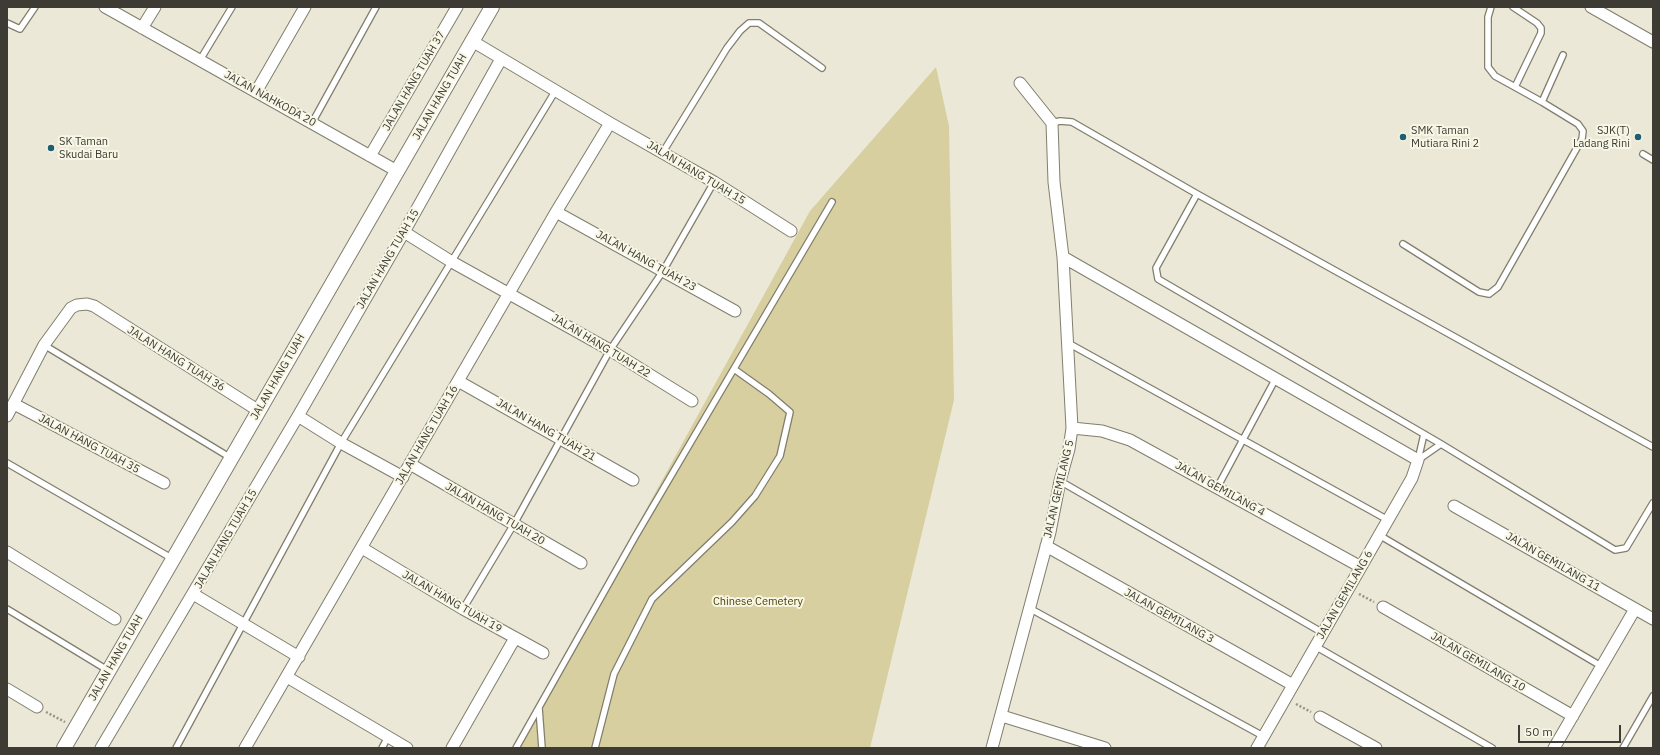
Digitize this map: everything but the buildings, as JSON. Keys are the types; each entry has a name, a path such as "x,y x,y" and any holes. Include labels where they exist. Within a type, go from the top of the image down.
{"street":[{"name":"JALAN NAHKODA 20","path":"105,7 397,171"},
{"path":"142,28 155,7"},
{"path":"256,92 305,7"},
{"name":"JALAN HANG TUAH 37","path":"370,156 457,7"},
{"name":"JALAN HANG TUAH","path":"64,748 492,7"},
{"path":"1591,7 1653,42"},
{"path":"472,41 501,59"},
{"name":"JALAN HANG TUAH 15","path":"101,748 298,416 501,59 714,182 791,230"},
{"path":"1020,83 1052,123"},
{"name":"JALAN HANG TUAH 16","path":"245,748 556,212 610,123"},
{"name":"JALAN GEMILANG 5","path":"992,748 1002,716 1046,546 1060,481 1069,449 1072,428 1062,257 1054,182 1052,123"},
{"name":"JALAN HANG TUAH 23","path":"556,212 735,311"},
{"name":"JALAN HANG TUAH 22","path":"404,232 452,262 610,350 692,401"},
{"path":"1062,257 1418,460"},
{"name":"JALAN HANG TUAH 36","path":"44,346 71,308 77,305 87,304 94,306 259,411"},
{"path":"7,416 44,346"},
{"name":"JALAN HANG TUAH 21","path":"458,381 633,480"},
{"name":"JALAN HANG TUAH 35","path":"14,404 164,484"},
{"path":"298,416 341,443 403,477"},
{"name":"JALAN GEMILANG 4","path":"1072,428 1102,431 1130,440 1361,567"},
{"name":"JALAN GEMILANG 6","path":"1257,748 1412,478 1418,460"},
{"name":"JALAN HANG TUAH 20","path":"410,464 581,563"},
{"name":"JALAN GEMILANG 11","path":"1454,506 1653,619"},
{"name":"JALAN GEMILANG 3","path":"1046,546 1293,685"},
{"name":"JALAN HANG TUAH 19","path":"362,548 463,609 543,653"},
{"path":"7,552 115,618"},
{"path":"193,594 299,657"},
{"name":"JALAN GEMILANG 10","path":"1383,607 1573,716"},
{"path":"1554,748 1635,609"},
{"path":"452,748 514,638"},
{"path":"287,677 407,748"},
{"path":"7,689 37,707"},
{"path":"1002,716 1105,748"},
{"path":"1320,717 1376,748"}],"lane":[{"path":"7,23 20,29 35,7"},
{"path":"200,60 232,7"},
{"path":"312,123 376,7"},
{"path":"1403,244 1479,292 1489,294 1498,287 1582,139 1583,131 1578,124 1495,76 1488,67 1488,17 1491,7"},
{"path":"1513,7 1537,23 1541,28 1541,33 1515,87"},
{"path":"663,152 727,48 740,31 749,23 759,23 822,68"},
{"path":"1542,102 1563,55"},
{"path":"176,748 341,443 557,90"},
{"path":"1052,123 1060,121 1072,122 1197,194 1653,447"},
{"path":"1642,154 1653,160"},
{"path":"463,609 514,524 610,350 663,271 714,182"},
{"path":"1197,194 1156,268 1158,279 1441,444 1616,550 1626,548 1653,503"},
{"path":"516,748 635,537 832,202"},
{"path":"1067,342 1388,520"},
{"path":"44,346 231,458"},
{"path":"595,748 614,674 652,598 732,522 755,496 780,456 790,412 769,394 734,369"},
{"path":"1217,488 1276,378"},
{"path":"1418,460 1424,434"},
{"path":"1418,460 1441,444"},
{"path":"7,463 173,560"},
{"path":"1060,481 1323,632"},
{"path":"1380,535 1602,666"},
{"path":"1029,608 1264,736"},
{"path":"7,609 109,671"},
{"path":"1315,646 1492,748"},
{"path":"1623,748 1653,696"},
{"path":"539,708 542,748"},
{"path":"382,748 388,737"}],"path":[{"path":"1349,588 1383,607"},
{"path":"1286,698 1320,717"},
{"path":"37,707 76,729"}],"green space":[{"name":"Chinese Cemetery","path":"936,67 949,126 954,400 870,748 515,748 810,211"}],"place":[{"name":"SMK Taman Mutiara Rini 2","path":"1403,137"},
{"name":"SJK(T) Ladang Rini","path":"1638,137"},
{"name":"SK Taman Skudai Baru","path":"51,148"}]}
